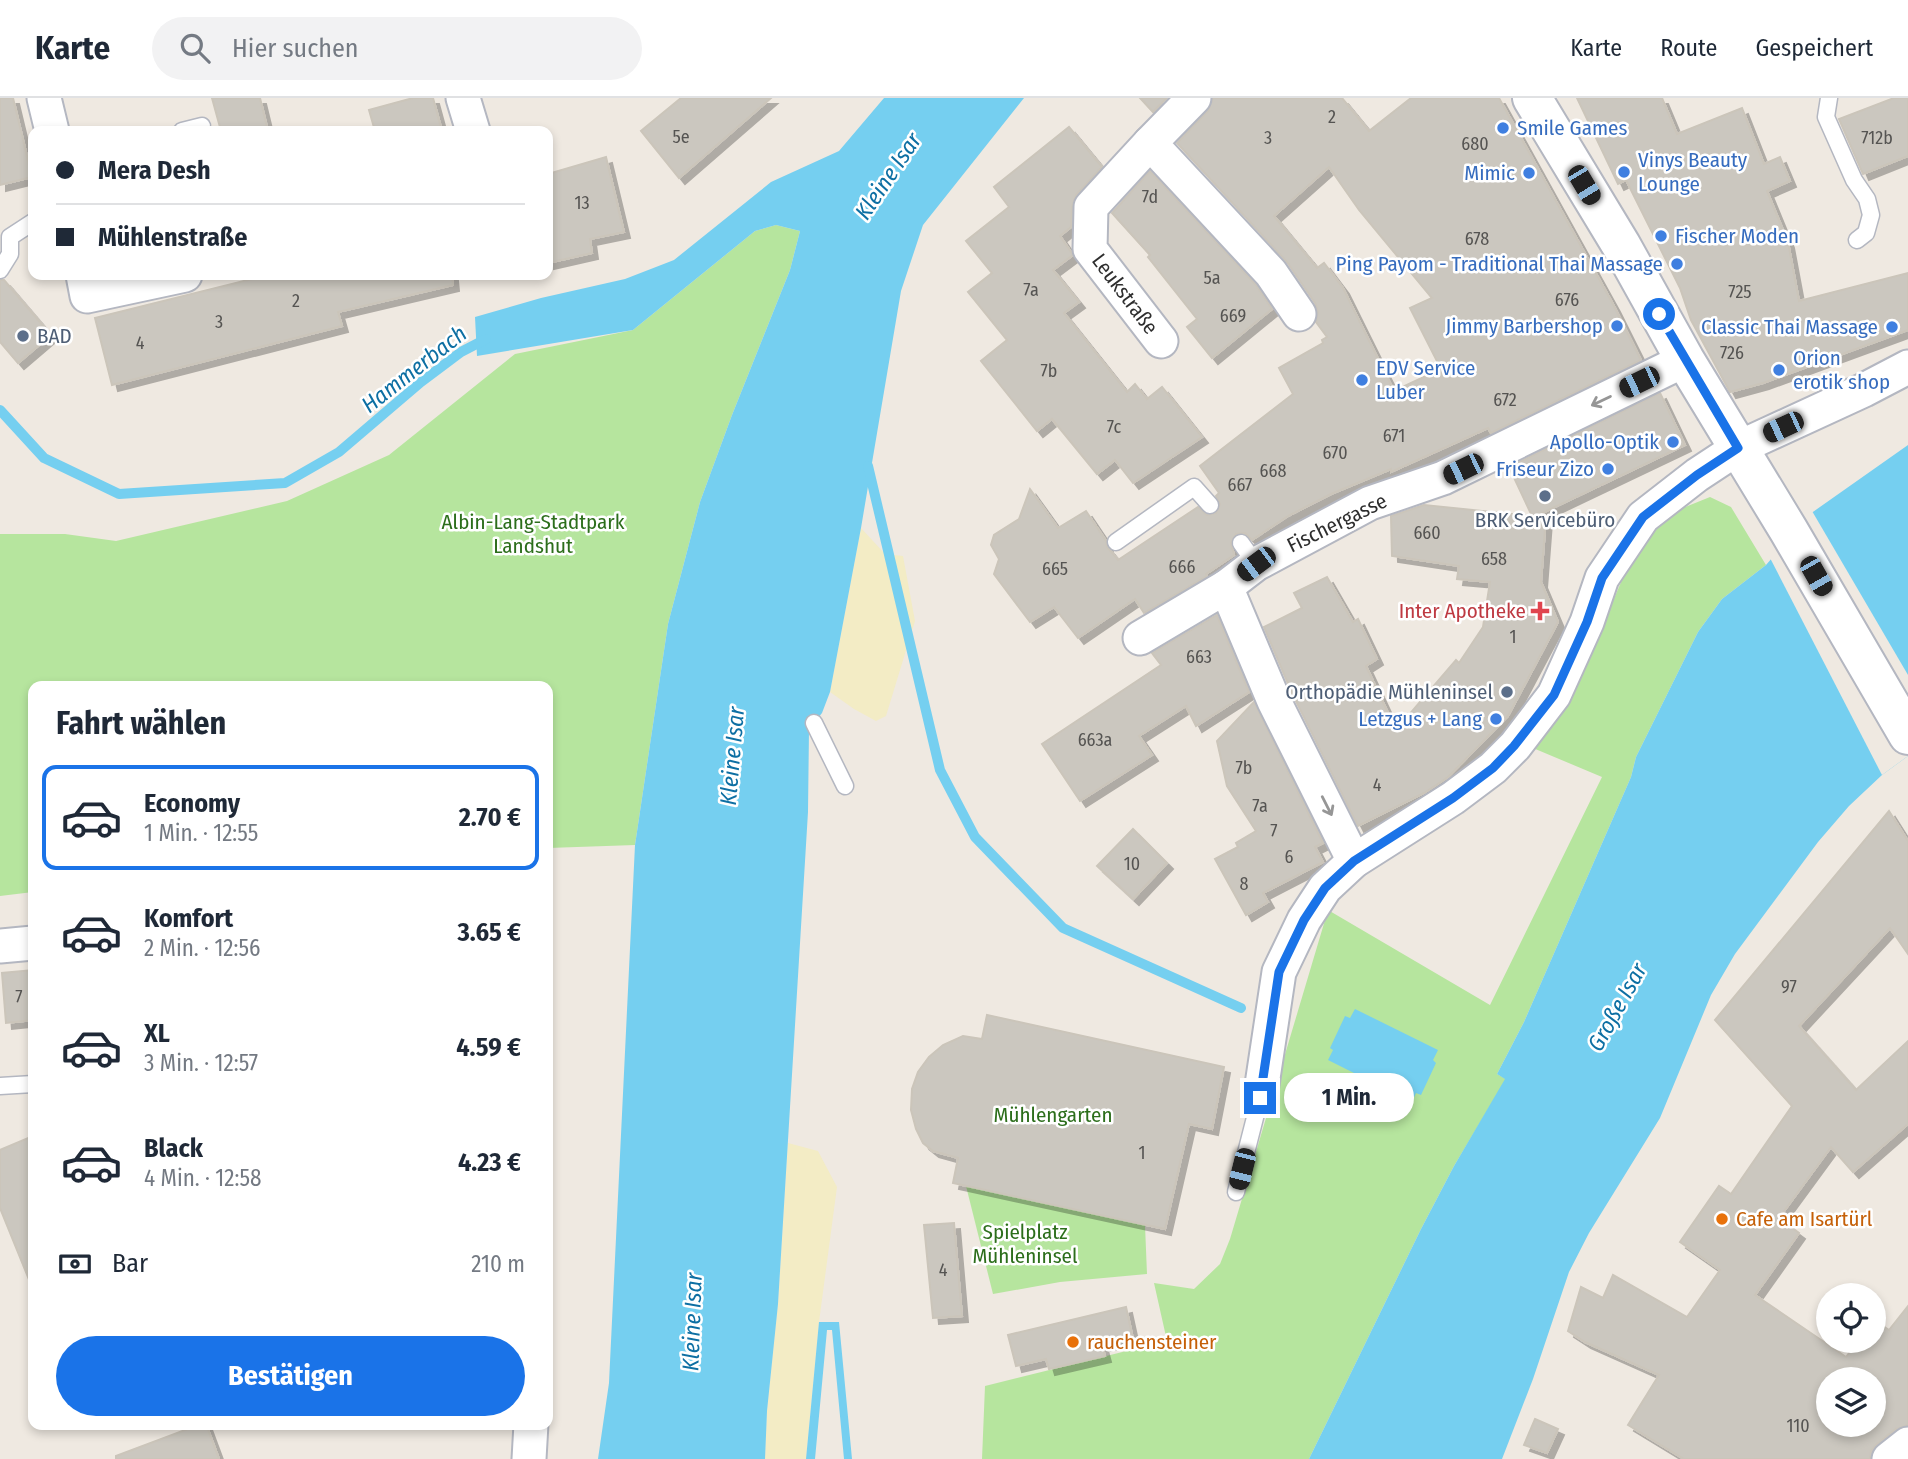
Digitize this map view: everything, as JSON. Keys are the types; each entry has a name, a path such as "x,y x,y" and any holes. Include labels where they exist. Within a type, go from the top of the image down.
{"street":[{"path":"44,98 51,126"},
{"path":"463,98 471,126"},
{"name":"Leukstraße","path":"1161,341 1090,249 1091,207 1194,98"},
{"path":"1532,98 1908,735"},
{"path":"1150,143 1272,273 1300,314"},
{"path":"84,280 87,296 162,280"},
{"name":"Fischergasse","path":"1140,638 1226,587 1249,554 1370,503 1443,478 1685,360"},
{"path":"1260,1098 1279,972 1304,920 1325,888 1354,861 1453,798 1493,768 1514,746 1554,695 1587,622 1602,578 1643,517 1697,475 1738,448 1908,367"},
{"path":"1226,587 1281,716 1354,861"},
{"path":"0,946 28,943"},
{"path":"1889,1459 1908,1444"}],"lane":[{"path":"1829,98 1826,117 1854,180 1867,199 1871,215 1866,233 1857,240"},
{"path":"0,270 10,254 10,237 28,225"},
{"path":"1116,542 1194,487 1210,505"},
{"path":"814,723 845,786"},
{"path":"0,1086 28,1084"},
{"path":"1236,1192 1260,1098"}],"green space":[{"name":"Albin-Lang-Stadtpark Landshut","path":"776,225 800,231 790,270 700,502 668,624 635,845 553,848 553,681 28,681 28,893 0,896 0,534 65,534 116,541 287,501 389,455 515,354 633,330 755,231"},
{"path":"1710,497 1731,507 1766,565 1722,599 1698,632 1636,757 1631,777 1524,1022 1497,1074 1506,1079 1454,1166 1421,1229 1309,1459 982,1459 985,1386 1167,1341 1154,1283 1194,1289 1220,1264 1230,1239 1328,910 1490,1005 1602,777 1521,743 1591,653 1627,568 1668,514"},
{"name":"Spielplatz Mühleninsel","path":"966,1186 1145,1225 1147,1274 1060,1282 993,1294"}],"sand":[{"path":"861,528 885,554 903,556 915,621 886,716 876,721 830,692"},
{"path":"788,1143 818,1151 837,1187 819,1322 806,1459 765,1459 778,1304"}],"water":[{"name":"Kleine Isar","path":"884,98 1024,98 923,225 901,291 830,692 822,713 809,729 808,812 778,1304 765,1459 598,1459 609,1383 635,845 668,624 700,502 790,270 800,231 776,225 755,231 633,330 477,356 475,317 541,298 625,279 674,260 771,182 839,151"},
{"name":"Große Isar","path":"1908,445 1908,756 1882,775 1849,806 1818,842 1735,954 1711,995 1660,1118 1589,1233 1569,1272 1533,1379 1502,1459 1309,1459 1421,1229 1505,1079 1497,1074 1524,1022 1631,777 1636,757 1698,632 1722,599 1766,565 1810,514"},
{"path":"1355,1009 1438,1050 1433,1060 1436,1063 1421,1095 1416,1093 1412,1102 1328,1060 1333,1050 1330,1048 1345,1016 1350,1018"},
{"path":"819,1322 839,1322 852,1459 844,1459 832,1330 827,1330 815,1459 806,1459"}],"pier":[{"path":"1812,511 1908,675 1908,756 1882,775 1769,556"}],"building":[{"path":"0,98 13,98 28,160 28,178 0,185"},
{"path":"212,98 260,98 267,126 220,126"},
{"path":"413,98 433,98 441,126 374,126 369,110"},
{"path":"681,98 771,98 679,178 641,131"},
{"path":"1140,98 1167,98 1153,112"},
{"path":"1213,98 1342,98 1369,131 1411,98 1499,98 1641,360 1491,433 1488,428 1391,472 1391,469 1331,494 1288,516 1252,540 1245,533 1236,534 1231,543 1234,555 1206,574 1207,576 1144,613 1135,599 1078,638 1054,607 1030,622 994,574 999,559 991,545 994,535 1019,519 1030,489 1058,528 1086,511 1106,541 1107,547 1118,560 1198,507 1207,515 1216,513 1220,504 1216,496 1219,493 1200,466 1293,394 1279,368 1323,343 1322,340 1327,337 1316,322 1318,312 1315,303 1287,262 1177,143 1208,111","holes":["1329,167 1359,210 1432,298 1410,308 1441,369 1394,391 1343,288 1324,263 1317,268 1274,216"]},
{"path":"1577,98 1662,98 1677,134 1742,108 1764,164 1780,157 1790,181 1767,191 1788,242 1799,301 1908,273 1908,330 1763,383 1730,392 1691,320 1680,288 1626,180 1618,184"},
{"path":"1894,98 1908,98 1908,156 1863,174 1839,119"},
{"path":"1069,127 1102,167 1076,195 1071,227 1060,236 1073,255 1053,270 1079,302 1064,313 1127,392 1135,384 1147,399 1162,387 1202,437 1133,483 1115,460 1097,474 1052,419 1037,431 981,361 1007,340 968,292 992,273 966,241 1009,207 994,187"},
{"path":"606,157 624,232 590,239 592,253 553,262 553,173"},
{"path":"1150,171 1256,285 1272,309 1212,358 1187,327 1197,319 1148,257 1150,255 1112,213"},
{"path":"0,280 4,280 51,335 18,363 0,342"},
{"path":"248,280 452,280 453,285 338,312 342,326 112,385 95,318"},
{"path":"1660,393 1685,445 1536,516 1546,517 1541,582 1558,622 1508,716 1448,777 1424,793 1358,826 1292,693 1264,627 1302,608 1294,593 1327,577 1353,622 1358,619 1377,659 1366,666 1396,730 1456,660 1459,663 1483,627 1490,582 1457,579 1459,566 1392,556 1391,516 1424,505 1532,516 1509,467"},
{"path":"1217,615 1249,692 1196,726 1186,706 1139,736 1152,755 1080,801 1042,744 1161,665 1152,653"},
{"path":"1254,702 1323,843 1315,847 1323,862 1263,893 1268,902 1246,915 1215,859 1238,847 1236,843 1256,831 1227,786 1217,741"},
{"path":"1889,811 1908,841 1908,954 1890,928 1799,1026 1856,1090 1908,1041 1908,1124 1853,1172 1831,1147 1779,1218 1799,1233 1755,1295 1816,1337 1816,1353 1840,1353 1846,1357 1849,1353 1886,1353 1886,1328 1889,1330 1908,1306 1908,1425 1896,1429 1886,1437 1886,1367 1816,1367 1816,1437 1886,1437 1871,1451 1870,1459 1684,1459 1628,1425 1659,1375 1585,1342 1568,1331 1581,1287 1603,1298 1613,1275 1687,1317 1720,1270 1680,1242 1719,1186 1731,1194 1792,1106 1715,1020"},
{"path":"1133,829 1167,863 1133,899 1097,866"},
{"path":"28,970 28,1021 6,1023 2,973"},
{"path":"987,1015 1224,1067 1212,1129 1189,1124 1165,1229 953,1183 958,1158 933,1151 923,1143 911,1110 912,1089 918,1072 929,1057 943,1045 963,1036 982,1039"},
{"path":"28,1138 28,1277 0,1208 0,1150"},
{"path":"954,1223 962,1316 933,1318 924,1225"},
{"path":"1126,1307 1133,1339 1102,1345 1105,1356 1049,1369 1046,1359 1016,1366 1008,1335"},
{"path":"1535,1419 1558,1429 1547,1453 1524,1445"},
{"path":"185,1430 208,1430 219,1459 116,1459 116,1456"}],"waterway":[{"name":"Hammerbach","path":"0,410 44,458 119,494 285,483 339,452 421,382 461,352 486,339"},
{"path":"868,466 940,770 975,837 1063,928 1241,1008"}],"place":[{"name":"Smile Games","path":"1503,128"},
{"name":"Vinys Beauty Lounge","path":"1624,172"},
{"name":"Mimic","path":"1529,173"},
{"name":"Fischer Moden","path":"1661,236"},
{"name":"Ping Payom - Traditional Thai Massage","path":"1677,264"},
{"name":"Jimmy Barbershop","path":"1617,326"},
{"name":"Classic Thai Massage","path":"1892,327"},
{"name":"BAD","path":"23,336"},
{"name":"Orion erotik shop","path":"1779,370"},
{"name":"EDV Service Luber","path":"1362,380"},
{"name":"Apollo-Optik","path":"1673,442"},
{"name":"Friseur Zizo","path":"1608,469"},
{"name":"BRK Servicebüro","path":"1545,496"},
{"name":"Inter Apotheke","path":"1540,611"},
{"name":"Orthopädie Mühleninsel","path":"1507,692"},
{"name":"Letzgus + Lang","path":"1496,719"},
{"name":"Cafe am Isartürl","path":"1722,1219"},
{"name":"rauchensteiner","path":"1073,1342"}],"route":[{"path":"1260,1098 1279,972 1304,920 1325,888 1354,861 1453,798 1493,768 1514,746 1554,695 1587,622 1602,578 1643,517 1697,475 1738,448 1659,314"}],"park label":[{"name":"Mühlengarten","path":"1053,1115"}]}
